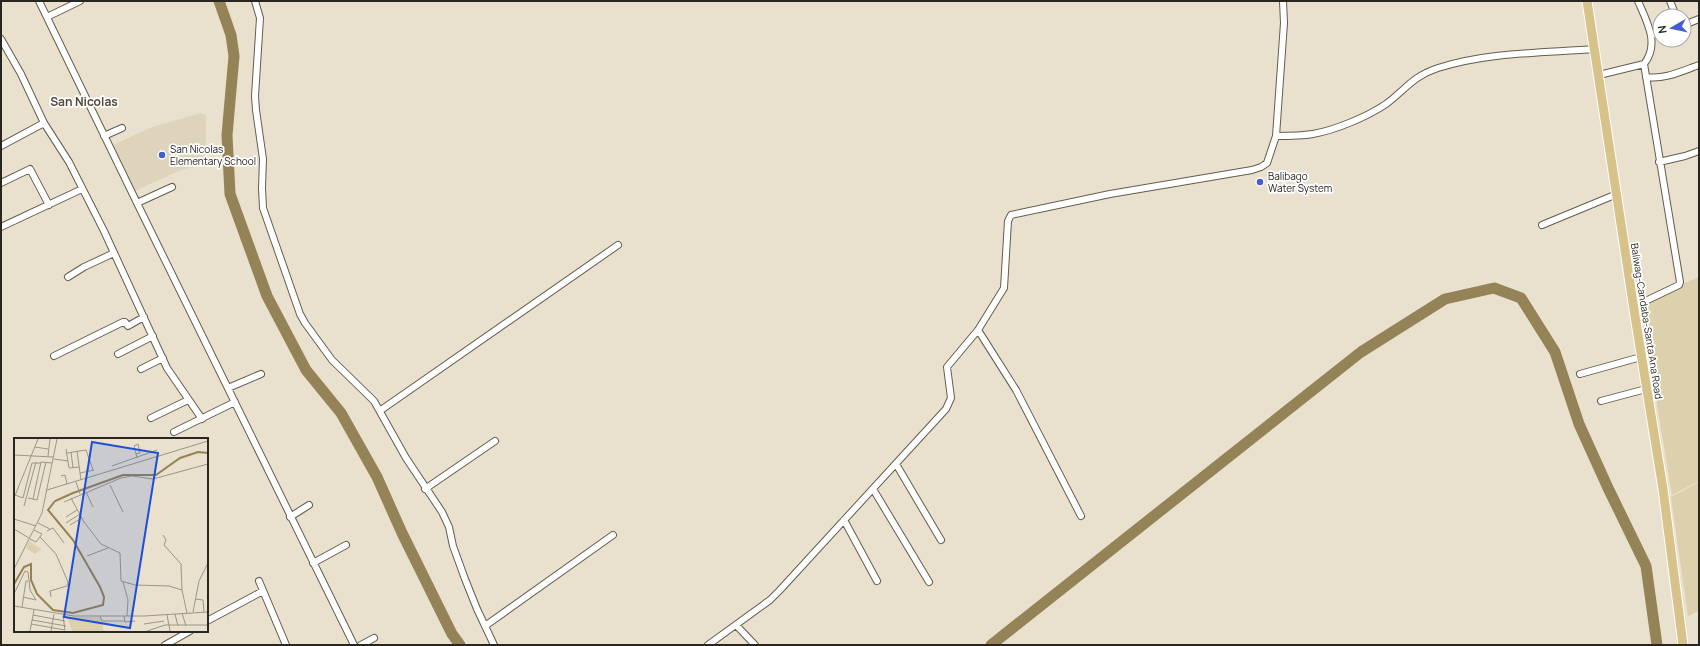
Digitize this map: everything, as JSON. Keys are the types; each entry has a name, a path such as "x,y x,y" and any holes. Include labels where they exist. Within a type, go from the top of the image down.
{"main road":[{"name":"Baliwag-Candaba-Santa Ana Road","path":"1587,1 1633,307 1663,489 1683,645"}],"street":[{"path":"39,1 290,517 354,645"},
{"path":"47,17 80,1"},
{"path":"255,1 260,18 256,103 263,159 263,208 295,300 305,323 332,360 369,395 381,410 406,458 425,489 442,512 449,527 457,557 484,626 494,645"},
{"path":"708,645 770,600 949,405 951,398 947,367 978,330 1004,288 1008,221 1011,215 1110,194 1257,168 1267,163 1276,136 1284,23 1283,1"},
{"path":"1638,1 1652,35"},
{"path":"1,39 21,74 44,123 66,157 114,253 167,368 202,419"},
{"path":"1599,75 1644,64 1649,58 1652,46"},
{"path":"1276,136 1311,134 1329,130 1366,115 1384,105 1418,77 1437,68 1484,57 1595,49"},
{"path":"1633,307 1679,285 1680,282 1644,64"},
{"path":"1646,77 1662,77 1699,65"},
{"path":"1,146 44,123"},
{"path":"104,136 122,128"},
{"path":"1659,162 1699,151"},
{"path":"1,183 30,169 49,205"},
{"path":"137,203 172,188"},
{"path":"1,227 82,189"},
{"path":"1542,224 1617,194"},
{"path":"381,410 618,245"},
{"path":"68,277 84,267 114,253"},
{"path":"54,356 123,322 125,322 128,326 144,317"},
{"path":"978,330 1016,390 1081,516"},
{"path":"118,354 153,336"},
{"path":"1580,374 1641,357"},
{"path":"141,369 163,358"},
{"path":"228,388 261,374"},
{"path":"1601,402 1646,389"},
{"path":"151,418 188,400"},
{"path":"174,432 235,402"},
{"path":"425,489 494,441"},
{"path":"896,464 941,540"},
{"path":"873,489 929,582"},
{"path":"290,517 309,505"},
{"path":"844,520 877,581"},
{"path":"484,626 613,535"},
{"path":"313,563 346,546"},
{"path":"259,580 286,645"},
{"path":"208,620 263,591"},
{"path":"736,625 755,645"},
{"path":"165,645 188,632"},
{"path":"361,645 374,638"}],"shaded area":[{"name":"San Nicolas Elementary School","path":"201,113 206,115 206,164 181,170 135,191 113,145 152,127"},
{"path":"1699,277 1699,481 1672,495 1640,302"},
{"path":"1699,482 1699,611 1688,616 1671,497"}],"waterway":[{"path":"219,1 231,35 234,56 227,135 230,194 267,296 306,370 341,413 377,477 402,533 452,634 460,645"},
{"path":"991,645 1361,352 1445,299 1494,288 1521,298 1555,352 1579,424 1646,566 1657,645"}],"place":[{"name":"San Nicolas Elementary School","path":"162,155"},
{"name":"Balibago Water System","path":"1260,182"}],"district":[{"name":"San Nicolas","path":"84,101"}]}
